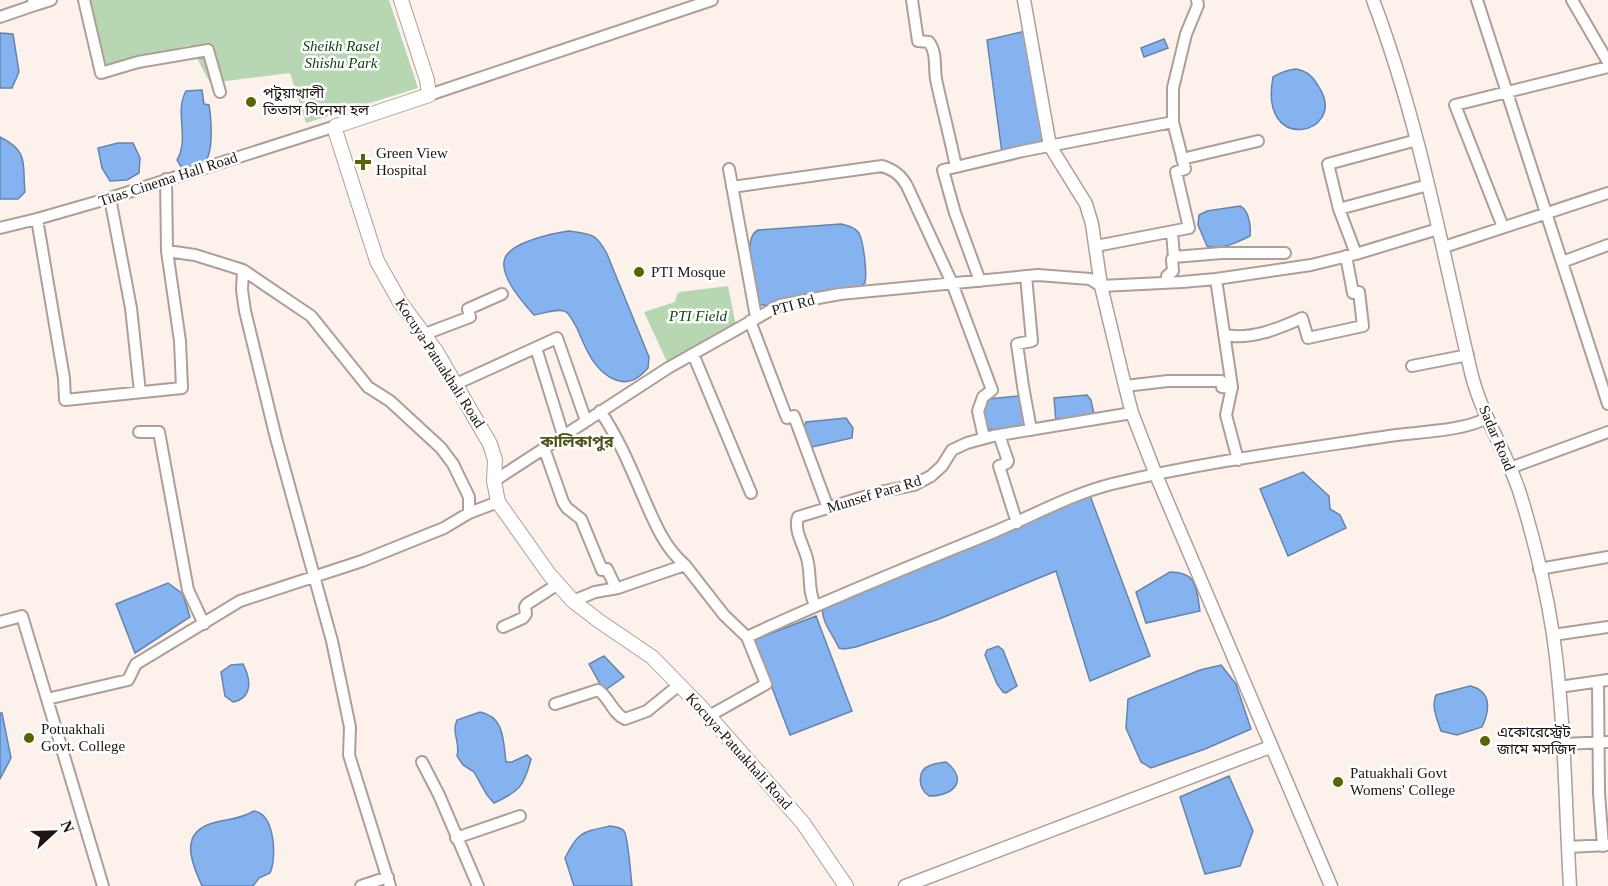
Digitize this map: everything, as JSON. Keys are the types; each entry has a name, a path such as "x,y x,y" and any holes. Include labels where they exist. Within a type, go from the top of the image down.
{"main road":[{"path":"336,126 429,95 427,80 401,0"},
{"name":"Kocuya-Patuakhali Road","path":"336,126 336,133 377,261 400,302 425,334 456,384 490,444 495,460 494,481 498,502 573,601 652,657 680,685 803,823 846,886"}],"street":[{"path":"1,13 34,2 51,0"},
{"path":"84,0 101,73 138,62 208,50 220,92"},
{"path":"429,95 712,0"},
{"path":"912,0 918,40 929,42 934,56 936,77 956,167"},
{"path":"1024,0 1050,146 1086,204 1096,246 1101,286 1132,412 1156,475 1270,747 1331,886"},
{"path":"1096,246 1189,228 1176,172 1185,170 1173,122 1173,88 1186,34 1198,5 1197,0"},
{"name":"Sadar Road","path":"1372,0 1404,90 1444,247 1470,369 1486,417 1522,498 1539,569 1553,634 1559,687 1570,886"},
{"path":"1478,0 1608,404"},
{"path":"1572,0 1608,62"},
{"path":"1503,227 1455,105 1608,66"},
{"path":"980,281 955,213 943,170 1173,122"},
{"name":"Titas Cinema Hall Road","path":"0,228 110,198 336,126"},
{"path":"1224,334 1245,336 1274,330 1302,318 1308,338 1363,326 1359,292 1353,292 1351,255 1328,164 1417,140"},
{"path":"1182,159 1258,141"},
{"path":"732,188 882,166 892,169 901,176 908,186 952,283 992,390 983,397 978,411 984,438"},
{"path":"729,169 753,319 787,418 794,416 828,508"},
{"path":"37,219 64,378 65,400 182,388 180,341 166,251 166,179"},
{"path":"1339,210 1428,185"},
{"path":"1444,247 1608,193"},
{"path":"110,198 130,308 140,393"},
{"path":"1101,286 1216,279 1300,266 1351,255 1438,229"},
{"path":"1167,283 1167,276 1173,271 1172,231"},
{"path":"1562,262 1608,245"},
{"path":"166,251 195,255 243,270 311,316 368,387 398,409 441,448 453,464 469,497 469,513"},
{"path":"1174,257 1222,253 1285,253"},
{"path":"243,270 242,290 246,311 276,438 332,641 351,727 350,755 389,882 361,886"},
{"path":"1026,276 1032,341 1017,344 1031,430"},
{"name":"PTI Rd","path":"494,481 600,411 693,354 780,305 840,294 1026,276 1076,277 1090,279 1101,286"},
{"path":"1216,279 1232,388 1226,416 1238,460"},
{"path":"425,334 470,318 468,309 502,294"},
{"path":"456,384 557,338 586,421"},
{"path":"536,348 563,435"},
{"path":"693,354 751,493"},
{"path":"1412,366 1468,355"},
{"path":"1125,386 1168,381 1221,381 1222,387 1232,388"},
{"path":"600,411 626,459 663,541 724,615 747,637 766,684 708,716"},
{"name":"Munsef Para Rd","path":"815,605 809,589 811,581 808,561 796,523 798,517 880,492 914,485 931,476 942,466 952,450 984,438 1132,412"},
{"path":"747,637 815,605 1017,523 1094,489 1238,460 1460,427 1478,423 1486,417"},
{"path":"139,432 159,432 188,590 204,624"},
{"path":"1510,468 1608,432"},
{"path":"999,435 1008,461 999,466 1017,523"},
{"path":"544,448 563,502 581,519 602,570 607,569 616,588"},
{"path":"47,699 128,680 136,664 240,601 362,561 444,528 469,513 498,502"},
{"path":"1539,569 1608,557"},
{"path":"573,601 595,592 616,588 685,565"},
{"path":"502,627 526,616 527,604 558,584"},
{"path":"0,622 22,616 103,886"},
{"path":"1553,634 1608,627"},
{"path":"1559,687 1603,681 1605,846 1568,847"},
{"path":"555,704 598,690 603,693 620,717 625,719 647,711 680,685"},
{"path":"1562,744 1603,743"},
{"path":"905,886 1270,747"},
{"path":"422,762 439,795 477,886"},
{"path":"456,838 520,816"}],"green space":[{"name":"Sheikh Rasel Shishu Park","path":"89,0 389,0 418,88 306,123 290,73 210,83 190,45 105,67"},
{"name":"PTI Field","path":"728,286 736,326 668,364 644,312 675,302 680,292"}],"water":[{"path":"1026,31 1045,143 1002,153 987,40"},
{"path":"0,33 13,34 19,72 12,88 0,88"},
{"path":"1164,39 1168,48 1144,57 1141,48"},
{"path":"1296,69 1304,71 1313,78 1320,89 1325,105 1322,117 1313,126 1301,130 1288,127 1278,119 1272,102 1273,77"},
{"path":"202,90 204,104 209,105 210,110 210,150 205,161 183,170 177,160 182,143 183,99 186,91"},
{"path":"0,137 16,148 23,160 25,192 18,199 0,199"},
{"path":"118,143 133,143 140,158 139,173 127,180 110,181 102,168 98,148"},
{"path":"1240,206 1250,223 1250,236 1223,247 1207,246 1198,225 1199,215 1207,211"},
{"path":"841,224 855,229 861,238 866,278 865,283 859,289 760,305 750,263 750,242 758,230"},
{"path":"569,231 596,238 607,254 649,357 648,368 634,380 626,382 608,376 591,358 577,328 566,312 559,310 534,315 508,280 504,265 505,258 515,247 534,239"},
{"path":"1087,395 1091,400 1094,414 1056,422 1054,398"},
{"path":"1021,397 1028,425 996,430 986,429 982,409 988,399"},
{"path":"846,418 853,428 852,438 812,447 809,445 804,427 806,422"},
{"path":"1303,472 1329,496 1330,509 1340,515 1346,528 1288,556 1260,489"},
{"path":"1089,493 1150,656 1090,681 1056,571 939,619 856,647 839,648 825,623 823,608"},
{"path":"1170,572 1191,578 1196,589 1200,611 1146,623 1136,592"},
{"path":"168,583 183,594 190,617 135,653 116,604"},
{"path":"816,616 852,711 790,735 754,640"},
{"path":"998,646 1003,650 1017,686 1006,693 997,684 985,655 987,650"},
{"path":"604,656 624,677 604,691 589,664"},
{"path":"243,664 249,682 247,692 240,700 233,702 225,696 221,672 231,665"},
{"path":"1221,665 1236,684 1251,729 1205,749 1151,768 1141,762 1126,728 1128,699 1200,670"},
{"path":"1470,686 1477,688 1486,697 1488,708 1482,727 1457,735 1441,731 1434,708 1436,695"},
{"path":"480,712 494,719 498,724 503,738 506,762 512,762 527,755 531,759 520,787 494,803 474,772 463,765 457,756 455,725 457,720"},
{"path":"0,713 2,713 11,758 0,779"},
{"path":"946,762 957,775 955,786 945,793 929,796 921,784 923,771 931,765"},
{"path":"1229,776 1253,831 1240,866 1205,874 1180,797"},
{"path":"254,811 261,814 270,828 274,848 270,873 259,878 253,886 202,886 192,859 192,841 195,834 213,823"},
{"path":"610,826 624,831 632,886 574,886 565,858 570,849 582,834"}],"place":[{"name":"পটুয়াখালী তিতাস সিনেমা হল","path":"251,102"},
{"name":"Green View Hospital","path":"363,162"},
{"name":"PTI Mosque","path":"639,272"},
{"name":"Potuakhali Govt. College","path":"29,738"},
{"name":"একোরেস্ট্রেট জামে মসজিদ","path":"1485,741"},
{"name":"Patuakhali Govt Womens' College","path":"1338,782"}],"district":[{"name":"কালিকাপুর","path":"577,441"}]}
